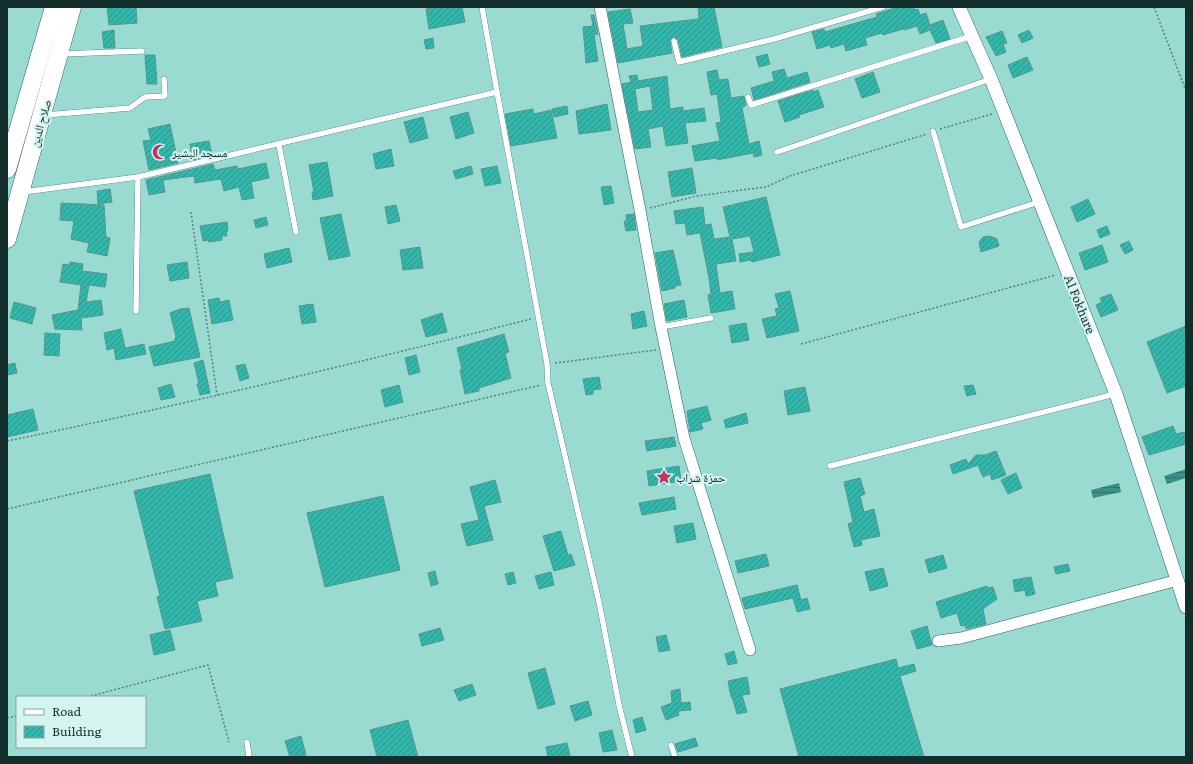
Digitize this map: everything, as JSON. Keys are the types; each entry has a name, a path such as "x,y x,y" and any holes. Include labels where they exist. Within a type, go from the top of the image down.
{"highway":[{"name":"صلاح الدين","path":"7,169 15,134 54,7"},
{"name":"صلاح الدين","path":"7,239 72,7"}],"street":[{"path":"600,7 640,210 661,327 684,438 750,650"},
{"name":"Al Fokhare","path":"959,7 991,79 1116,394 1186,607"},
{"path":"938,641 960,638 1178,580"}],"lane":[{"path":"482,7 537,317 547,364 548,383 599,604 619,705 632,757"},
{"path":"674,41 679,62 774,39 883,7"},
{"path":"748,97 751,105 972,36"},
{"path":"60,54 142,51"},
{"path":"42,116 130,108 145,97 165,96 164,79"},
{"path":"777,152 991,79"},
{"path":"21,193 138,177 279,145 497,92"},
{"path":"933,132 961,227 1039,202"},
{"path":"279,145 296,232"},
{"path":"136,311 138,177"},
{"path":"661,327 711,318"},
{"path":"830,466 1116,394"},
{"path":"247,742 249,757"},
{"path":"671,745 675,757"}],"path":[{"path":"1154,7 1186,91"},
{"path":"640,210 668,205 696,196 766,187 790,176 1003,110"},
{"path":"191,212 218,396"},
{"path":"801,344 1068,272"},
{"path":"7,441 140,414 218,396 537,317"},
{"path":"547,364 666,348"},
{"path":"7,510 548,383"},
{"path":"91,696 208,665 229,742"}],"water":[{"path":"1186,469 1186,478 1167,484 1164,476"},
{"path":"1119,483 1121,492 1093,498 1091,490"}],"building":[{"path":"107,7 136,7 137,23 109,25"},
{"path":"439,7 462,7 465,22 429,29 426,9"},
{"path":"698,7 714,7 722,47 682,57 678,40 673,37 670,40 672,53 618,63 608,12 630,9 633,23 623,24 627,49 643,46 640,26 698,19"},
{"path":"898,7 913,7 915,10 918,9 920,15 926,13 930,25 943,20 950,39 936,43 930,30 920,34 917,26 865,38 867,45 846,51 844,44 831,48 830,45 817,49 812,32 824,29 825,32 877,17 876,14"},
{"path":"591,15 594,15 598,34 594,35 598,61 586,63 583,27 593,26"},
{"path":"114,30 115,48 104,48 102,32"},
{"path":"1029,30 1033,38 1022,43 1018,35"},
{"path":"1002,31 1007,43 1003,44 1006,52 996,56 986,37"},
{"path":"433,38 434,48 426,49 424,40"},
{"path":"767,54 770,64 759,67 756,57"},
{"path":"145,55 155,55 157,84 147,84"},
{"path":"1027,57 1033,70 1013,78 1008,65"},
{"path":"784,69 787,78 807,72 810,82 754,100 751,88 774,81 772,72"},
{"path":"717,70 719,80 728,79 731,98 744,96 746,105 742,108 749,144 759,141 762,155 754,157 753,153 717,160 717,158 695,161 692,146 720,141 716,123 721,122 717,94 711,95 707,72"},
{"path":"873,72 880,92 862,98 855,79"},
{"path":"637,75 638,81 667,76 670,109 683,107 683,111 704,108 706,121 685,123 688,143 666,146 663,126 648,129 651,147 635,149 622,84 631,82 629,76","holes":["650,86 653,110 638,112 635,89"]},
{"path":"813,90 813,92 818,90 824,107 799,115 800,117 785,122 778,101"},
{"path":"607,104 611,130 579,134 576,111"},
{"path":"567,106 568,114 554,117 552,109"},
{"path":"533,109 534,114 551,110 557,138 511,146 505,114"},
{"path":"468,112 474,133 456,139 450,117"},
{"path":"423,117 428,138 410,143 404,122"},
{"name":"مسجد البشير","path":"170,124 178,163 149,170 143,141 151,140 148,129"},
{"path":"209,141 212,155 192,160 190,144"},
{"path":"391,149 394,166 376,169 373,154"},
{"path":"327,162 333,196 313,200 312,192 314,192 309,165"},
{"path":"266,163 269,178 251,182 254,198 242,200 239,187 224,191 221,179 195,183 194,176 163,180 165,192 149,195 146,180 213,164 215,170 237,166 238,169"},
{"path":"471,166 473,174 456,179 453,171"},
{"path":"497,166 501,183 485,186 481,169"},
{"path":"692,168 696,193 672,197 668,172"},
{"path":"611,186 614,203 604,205 601,187"},
{"path":"110,189 112,202 98,204 97,191"},
{"path":"766,197 780,255 752,262 751,260 740,262 739,254 754,252 750,236 732,239 736,261 716,264 720,293 732,291 735,309 711,313 708,295 711,294 709,278 700,233 687,235 685,223 676,224 674,211 703,207 705,225 711,224 714,239 730,237 723,207"},
{"path":"1088,199 1095,214 1077,222 1071,207"},
{"path":"61,203 104,205 106,237 110,238 107,256 87,252 89,243 71,239 74,221 60,220"},
{"path":"396,205 400,221 388,224 385,207"},
{"path":"341,214 350,256 329,260 320,218"},
{"path":"634,214 636,230 626,231 624,221 627,221 626,215"},
{"path":"266,217 268,225 256,228 254,220"},
{"path":"227,222 227,236 222,236 222,240 209,242 208,240 203,241 200,226"},
{"path":"1107,226 1110,234 1100,238 1097,230"},
{"path":"990,236 997,239 999,246 981,252 979,242 983,237"},
{"path":"1129,241 1133,250 1125,254 1120,245"},
{"path":"1102,245 1108,262 1085,270 1079,253"},
{"path":"420,247 423,268 403,270 400,250"},
{"path":"289,248 292,262 267,268 264,254"},
{"path":"673,250 681,285 662,291 655,253"},
{"path":"70,262 83,264 82,271 107,274 105,287 89,285 86,302 101,300 103,315 81,318 82,330 55,329 52,315 78,310 81,285 60,282 63,264 69,265"},
{"path":"187,262 189,278 170,281 167,265"},
{"path":"790,291 799,331 767,338 762,319 777,316 775,309 779,308 775,294"},
{"path":"1111,294 1118,310 1101,317 1096,305 1102,302 1100,298"},
{"path":"219,298 220,302 229,300 233,320 212,324 208,300"},
{"path":"684,300 687,317 667,321 664,304"},
{"path":"14,302 36,308 32,324 10,318"},
{"path":"313,304 316,322 302,324 299,306"},
{"path":"189,308 200,357 154,366 149,347 175,341 176,337 170,313 180,309"},
{"path":"644,311 647,326 633,329 631,314"},
{"path":"442,313 447,332 426,337 421,320"},
{"path":"746,323 749,340 732,343 729,326"},
{"path":"1186,326 1186,386 1167,393 1147,342"},
{"path":"121,329 125,348 144,344 146,354 116,360 114,348 107,350 104,333"},
{"path":"45,333 60,334 59,356 44,355"},
{"path":"504,334 509,352 505,353 511,378 479,388 479,391 465,394 460,370 462,369 457,348"},
{"path":"416,355 420,372 409,375 405,358"},
{"path":"203,360 210,393 200,395 194,363"},
{"path":"15,363 17,373 7,375 7,365"},
{"path":"245,364 249,378 240,381 236,366"},
{"path":"599,377 601,389 593,390 593,394 586,395 583,379"},
{"path":"171,384 175,397 161,400 158,388"},
{"path":"399,385 403,402 385,407 381,390"},
{"path":"973,385 976,394 967,396 964,386"},
{"path":"805,387 810,411 788,415 784,391"},
{"path":"707,406 711,420 701,423 703,429 690,432 687,411"},
{"path":"33,409 38,430 7,437 7,415"},
{"path":"746,413 748,423 726,428 724,420"},
{"path":"1173,426 1176,434 1184,432 1186,444 1149,455 1142,437"},
{"path":"674,437 676,446 647,451 645,441"},
{"path":"996,451 1006,475 992,480 990,474 983,477 978,465 953,474 950,465 966,459 968,464 976,455 985,455"},
{"path":"679,466 681,481 649,486 647,471"},
{"path":"1016,473 1022,488 1008,494 1001,480"},
{"path":"210,474 233,578 215,582 218,596 197,601 202,621 165,629 157,597 160,596 134,491"},
{"path":"860,478 865,494 860,496 864,512 874,509 880,536 861,540 862,545 854,547 848,524 853,522 844,482"},
{"path":"495,480 501,502 484,506 493,540 467,546 461,524 479,520 470,487"},
{"path":"383,496 400,570 325,587 307,513"},
{"path":"674,497 676,509 642,515 639,503"},
{"path":"693,523 696,539 677,543 674,526"},
{"path":"561,531 568,555 571,554 575,565 554,571 543,536"},
{"path":"766,554 769,566 738,573 735,561"},
{"path":"943,555 947,568 929,573 925,560"},
{"path":"1068,564 1070,571 1056,574 1054,567"},
{"path":"883,568 888,586 870,591 865,572"},
{"path":"435,571 438,584 431,586 428,573"},
{"path":"513,572 516,583 508,585 505,574"},
{"path":"551,572 554,585 539,589 535,576"},
{"path":"1031,577 1035,594 1026,596 1025,590 1015,592 1013,580"},
{"path":"797,585 801,600 807,598 810,609 797,612 793,598 745,609 742,598"},
{"path":"987,586 988,588 993,587 997,599 983,609 986,624 966,629 965,625 961,626 957,613 941,618 936,602"},
{"path":"927,626 932,645 917,649 911,631"},
{"path":"440,628 444,640 422,646 419,634"},
{"path":"170,630 175,650 154,655 150,635"},
{"path":"666,635 670,650 659,652 656,637"},
{"path":"734,651 737,663 728,665 725,654"},
{"path":"896,659 898,668 914,664 916,671 900,676 924,757 799,757 780,689"},
{"path":"545,668 555,704 538,709 528,673"},
{"path":"747,677 750,694 742,695 747,712 737,714 731,697 728,681"},
{"path":"472,684 476,695 459,701 454,690"},
{"path":"680,689 681,703 690,702 691,710 678,711 679,715 666,720 661,707 672,703 671,691"},
{"path":"588,701 592,715 575,721 570,706"},
{"path":"642,717 646,730 636,733 633,720"},
{"path":"408,720 418,757 377,757 370,730"},
{"path":"612,730 617,750 603,752 599,733"},
{"path":"301,736 306,755 290,757 285,741"},
{"path":"695,738 698,746 678,752 675,744"},
{"path":"567,743 570,756 548,757 546,747"}],"place":[{"name":"مسجد البشير","path":"160,152"},
{"name":"حمزة شراب","path":"664,477"}]}
